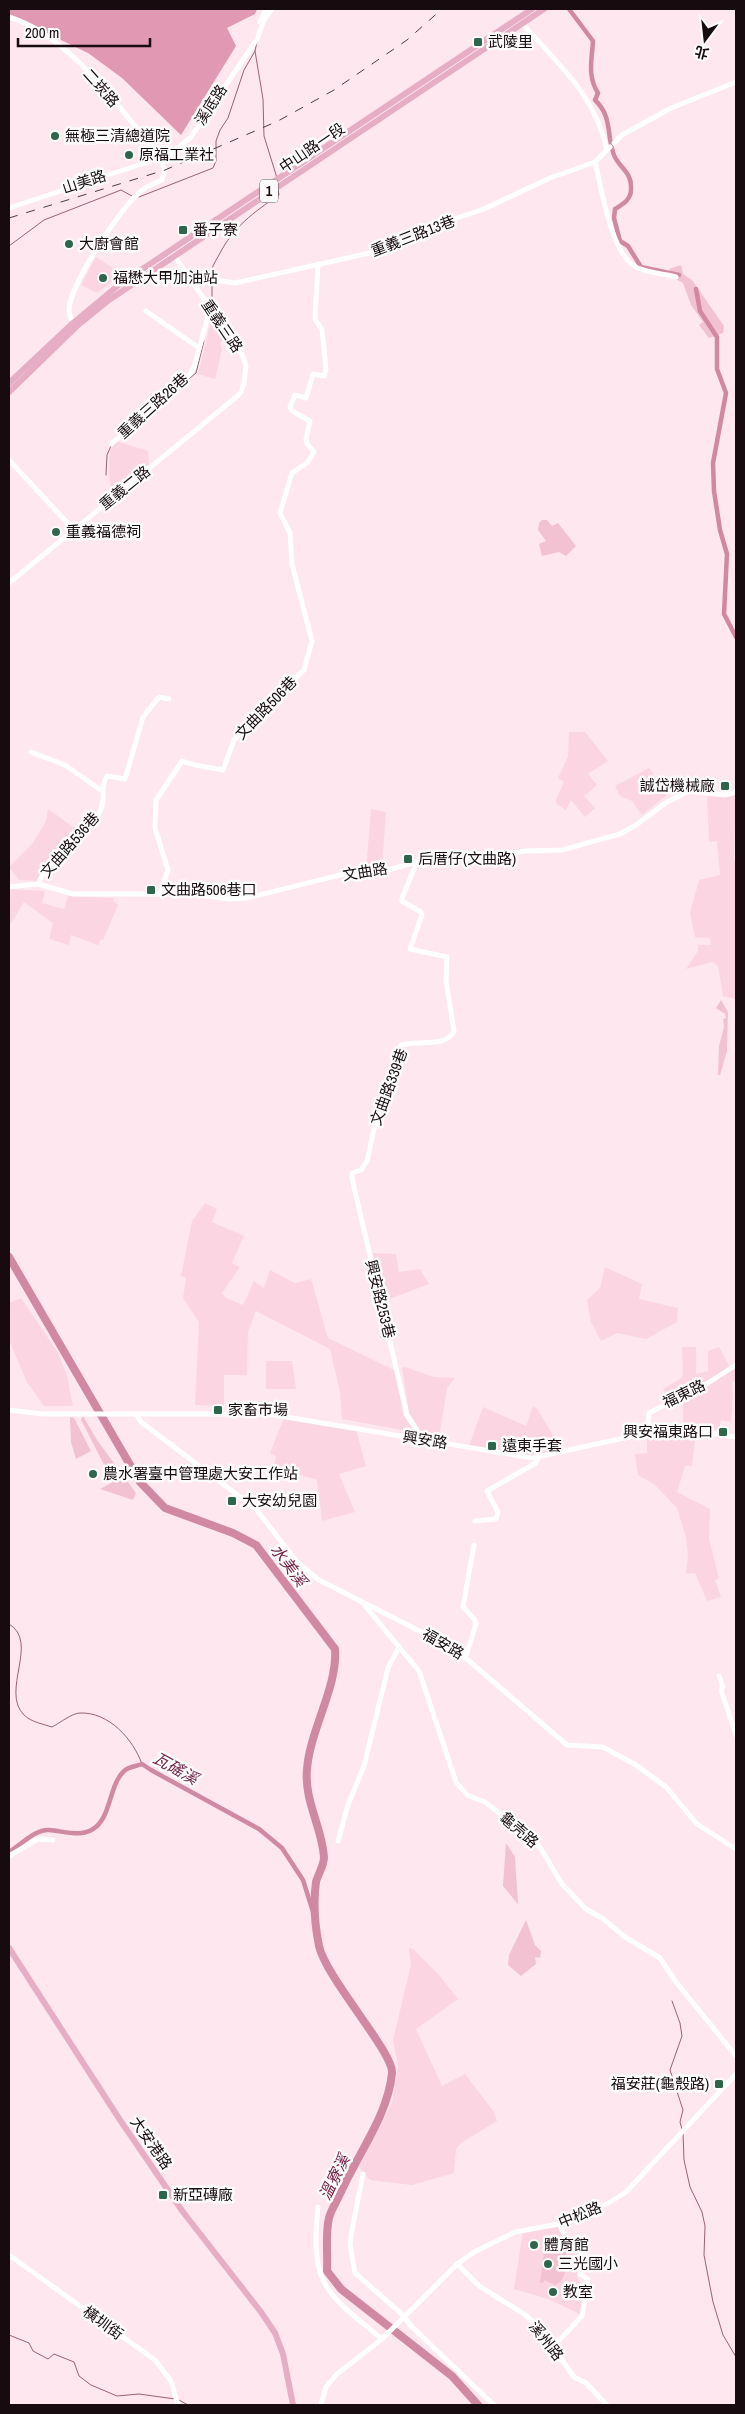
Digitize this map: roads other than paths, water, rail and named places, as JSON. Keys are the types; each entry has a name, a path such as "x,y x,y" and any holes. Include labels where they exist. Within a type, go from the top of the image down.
{"main road":[{"name":"中山路一段","path":"423,86 532,9"},
{"name":"中山路一段","path":"9,383 75,325 172,253 423,86 544,9"},
{"name":"中山路一段","path":"9,392 75,325"},
{"name":"大安港路","path":"9,1948 120,2120 183,2212 261,2312 275,2334 283,2354 293,2405"}],"street":[{"name":"溪底路","path":"256,41 263,13 266,9"},
{"name":"溪底路","path":"160,158 171,154 191,137 256,41 264,20 272,9"},
{"name":"二崁路","path":"9,17 43,34 71,55 111,98 160,158"},
{"path":"522,23 544,49 564,68 584,93 610,147"},
{"path":"676,277 634,266 614,238 595,162 622,135 671,108 736,82"},
{"path":"75,325 68,310 76,286 110,226 141,191 162,180 165,170 160,158"},
{"name":"山美路","path":"9,208 160,158"},
{"name":"重義三路13巷","path":"192,280 201,278 235,282 374,252 448,221 484,209 550,178 595,162"},
{"name":"重義三路","path":"172,253 243,356 246,366 241,392 228,405"},
{"name":"文曲路506巷","path":"160,894 168,870 154,818 156,800 182,761 199,768 211,767 223,770 234,740 256,715 304,670 312,641 292,564 290,533 280,512 292,473 308,462 314,452 307,444 306,439 310,421 292,411 290,407 295,395 306,398 313,374 324,376 326,368 322,330 314,319 318,264"},
{"name":"重義三路26巷","path":"111,444 153,409 190,374 194,367 210,309"},
{"path":"146,312 199,348"},
{"name":"重義二路","path":"9,584 228,405"},
{"path":"9,460 74,530"},
{"name":"文曲路536巷","path":"38,884 49,866 78,841 101,811 104,805 102,791 108,776 125,779 145,712 159,697 168,699"},
{"path":"31,752 65,765 102,791"},
{"name":"文曲路","path":"9,887 38,884 73,894 191,894 230,899 247,898 344,874 372,874 440,855 477,860 524,851 562,850 620,834 642,821 667,802 689,791 725,795 736,792"},
{"name":"文曲路339巷","path":"366,1165 374,1130 401,1045 426,1044 450,1037 454,1031 446,981 447,957 410,949 422,915 421,912 402,902 402,898 418,860"},
{"name":"興安路253巷","path":"366,1165 361,1170 352,1173 352,1178 408,1416 417,1430 417,1439"},
{"name":"福東路","path":"647,1432 649,1413 708,1383 736,1365"},
{"name":"興安路","path":"9,1410 42,1414 268,1414 532,1458 647,1432 676,1428 736,1437"},
{"name":"福安路","path":"136,1414 152,1430 256,1509 285,1548 307,1570 339,1592 430,1634 466,1656 494,1684 567,1745 602,1747 636,1765 666,1787 697,1824 736,1849"},
{"name":"福安路","path":"145,1414 152,1430"},
{"path":"475,1521 496,1519 498,1512 487,1491 536,1462 539,1457"},
{"path":"466,1656 476,1624 475,1620 463,1607 474,1545"},
{"name":"龜壳路","path":"361,1601 422,1677 456,1782 462,1790 485,1802 533,1840 541,1849 562,1884 586,1909 602,1918 625,1937 660,1958 676,1982 736,2056"},
{"path":"338,1841 348,1805 364,1766 388,1668 398,1646"},
{"path":"719,1676 723,1687 721,1690 736,1736"},
{"path":"9,1856 38,1839 54,1840"},
{"name":"中松路","path":"382,2339 457,2264 481,2248 515,2232 559,2224 607,2204 626,2192 736,2074"},
{"path":"363,2174 350,2245 355,2273 494,2405"},
{"path":"318,2207 315,2244 319,2273 331,2295 382,2339 337,2374 326,2387 322,2405"},
{"path":"553,2347 582,2316 588,2279 580,2274 582,2252 568,2242 559,2224"},
{"name":"橫圳街","path":"9,2255 155,2360 171,2381 178,2405"},
{"name":"溪州路","path":"457,2264 479,2286 524,2314 538,2326 574,2377 586,2383 607,2405"}],"waterway":[{"path":"569,9 593,41 591,74 598,93 595,100 601,106 607,120 614,155 631,183 631,193 628,199 615,209 614,218 620,241 628,246 641,267 679,275"},
{"path":"139,197 213,168 216,161 216,141 220,130 228,118 244,70 255,51 257,42"},
{"path":"255,51 263,99 264,136 277,178"},
{"path":"210,276 211,270 231,236 253,214 279,195 278,189"},
{"path":"9,246 44,220 121,190 132,196"},
{"path":"212,283 212,306"},
{"path":"696,289 700,311 717,337 717,369 726,393 713,463 714,491 720,530 727,554 724,614 736,637"},
{"path":"184,383 196,373 204,341"},
{"path":"106,475 107,455 111,446"},
{"name":"水美溪","path":"9,1257 140,1482 165,1508 233,1533 256,1545 335,1649 332,1678 313,1739 307,1769 308,1792 323,1846 324,1857 315,1890 316,1931 324,1960 382,2049 390,2063 392,2073 385,2105 330,2215 327,2231 327,2271 341,2289 452,2376 478,2405"},
{"path":"9,1624 18,1632 21,1642 16,1693 18,1705 24,1715 34,1721 52,1727 77,1713 101,1717 119,1729 133,1745 142,1764"},
{"name":"瓦磘溪","path":"9,1852 33,1835 44,1830 68,1833 92,1830 102,1820 119,1777 126,1770 142,1764 259,1829 282,1848 303,1880 315,1918"},
{"path":"672,2001 680,2023 682,2036 670,2070 683,2110 680,2122 682,2129"},
{"path":"683,2133 684,2160 690,2187 702,2212 705,2226 704,2255 713,2302 723,2335 736,2357"},
{"path":"9,2335 29,2343 33,2351 48,2359 54,2354 74,2362 79,2376 91,2385 117,2396 139,2394 175,2399"},
{"path":"179,2400 188,2405"}],"railway":[{"path":"9,218 165,170 278,121 334,90 407,40 442,9"}],"place":[{"name":"武陵里","path":"478,42"},
{"name":"無極三清總道院","path":"55,136"},
{"name":"原福工業社","path":"129,155"},
{"name":"番子寮","path":"183,230"},
{"name":"大廚會館","path":"69,244"},
{"name":"福懋大甲加油站","path":"103,278"},
{"name":"重義福德祠","path":"56,532"},
{"name":"誠岱機械廠","path":"725,786"},
{"name":"后厝仔(文曲路)","path":"408,859"},
{"name":"文曲路506巷口","path":"151,890"},
{"name":"家畜市場","path":"218,1410"},
{"name":"興安福東路口","path":"723,1432"},
{"name":"遠東手套","path":"492,1446"},
{"name":"農水署臺中管理處大安工作站","path":"93,1474"},
{"name":"大安幼兒園","path":"232,1501"},
{"name":"福安莊(龜殼路)","path":"719,2084"},
{"name":"新亞磚廠","path":"163,2195"},
{"name":"體育館","path":"534,2245"},
{"name":"三光國小","path":"548,2264"},
{"name":"教室","path":"553,2292"}],"water label":[{"name":"溫寮溪","path":"334,2177"}]}
